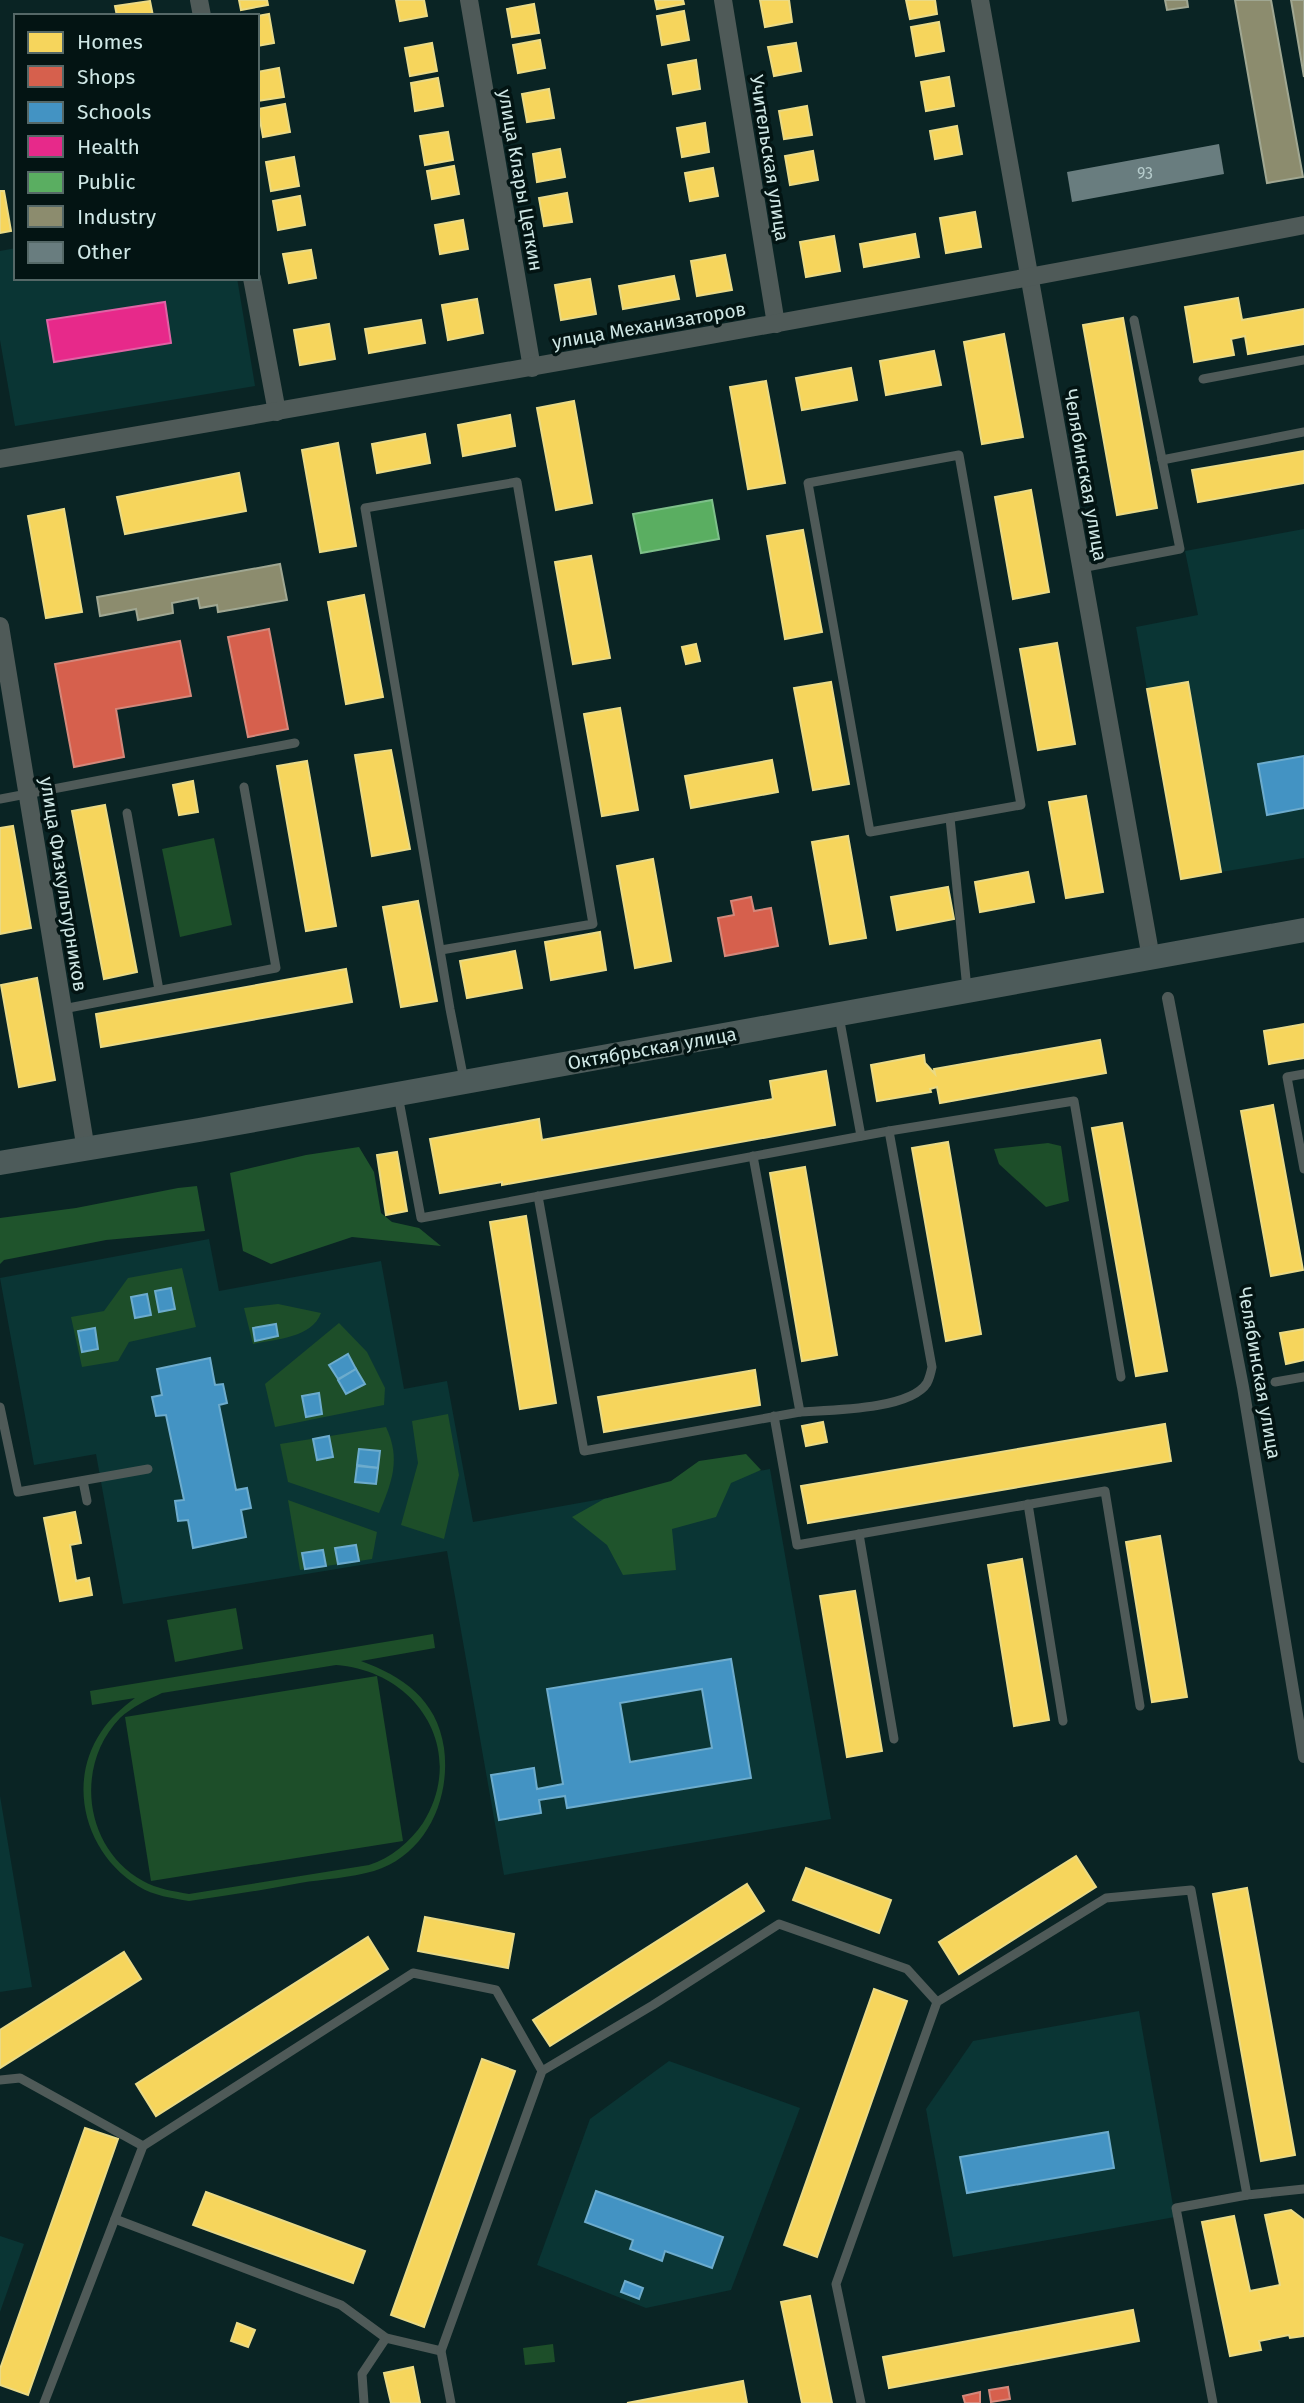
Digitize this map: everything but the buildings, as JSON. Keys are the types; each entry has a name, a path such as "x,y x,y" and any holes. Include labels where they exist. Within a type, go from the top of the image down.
{"main road":[{"name":"Октябрьская улица","path":"0,1163 86,1150 1304,930"}],"street":[{"name":"улица Клары Цеткин","path":"469,0 532,368"},
{"name":"Учительская улица","path":"723,0 776,324"},
{"name":"Челябинская улица","path":"980,0 1151,958"},
{"name":"улица Механизаторов","path":"0,459 532,368 1030,278 1304,225"},
{"path":"252,280 277,412"},
{"name":"улица Физкультурников","path":"0,626 86,1150"},
{"name":"Челябинская улица","path":"1168,998 1243,1387 1304,1757"}],"lane":[{"path":"1081,568 1180,549 1134,320"},
{"path":"1203,379 1304,360"},
{"path":"1162,460 1304,432"},
{"path":"959,455 1021,805 950,818 870,832 808,483 959,455"},
{"path":"441,950 593,924 517,482 365,508 441,950 464,1081"},
{"path":"0,799 295,743"},
{"path":"63,1009 276,968 244,787"},
{"path":"127,813 159,990"},
{"path":"950,818 967,990"},
{"path":"839,1014 861,1136"},
{"path":"1304,1074 1287,1077 1304,1169"},
{"path":"398,1093 421,1218 861,1136 1074,1101 1121,1377"},
{"path":"538,1196 584,1451 774,1416 882,1405 907,1398 926,1384 932,1367 889,1131"},
{"path":"753,1156 800,1412"},
{"path":"1275,1382 1304,1377"},
{"path":"0,1407 19,1492 148,1469"},
{"path":"774,1416 797,1545 1105,1491 1140,1706"},
{"path":"83,1481 87,1501"},
{"path":"1028,1504 1063,1721"},
{"path":"859,1534 894,1740"},
{"path":"861,2403 836,2284 937,2002 1106,1898 1191,1890 1247,2195"},
{"path":"452,2403 441,2351 542,2071 653,2005 779,1924 907,1969 937,2002"},
{"path":"44,2403 144,2146 413,1973 496,1990 542,2071"},
{"path":"0,2080 20,2078 144,2146"},
{"path":"1213,2403 1176,2208 1247,2195 1304,2189"},
{"path":"115,2220 341,2305 386,2338 441,2351"},
{"path":"364,2403 362,2374 386,2338"}],"shaded area":[{"path":"14,248 14,280 237,280 255,386 15,426 0,340 0,251"},
{"path":"1304,529 1304,858 1221,872 1188,682 1147,689 1136,627 1198,615 1185,551"},
{"path":"209,1239 219,1291 381,1261 404,1389 447,1381 473,1522 770,1469 831,1819 504,1875 447,1551 123,1604 96,1454 34,1465 0,1278"},
{"path":"0,1796 32,1987 0,1992"},
{"path":"1139,2011 1175,2217 953,2257 926,2109 973,2041"},
{"path":"669,2061 800,2108 731,2290 646,2308 537,2265 590,2119"},
{"path":"0,2236 24,2244 0,2312"}],"green space":[{"path":"214,838 232,925 180,937 162,849"},
{"path":"1048,1143 1061,1146 1069,1201 1046,1207 999,1164 994,1149"},
{"path":"359,1147 374,1172 381,1213 392,1222 419,1228 441,1246 352,1237 271,1264 243,1251 230,1173 306,1155"},
{"path":"197,1186 205,1231 106,1240 4,1260 0,1264 0,1218 76,1208"},
{"path":"182,1268 196,1327 129,1342 118,1361 82,1367 71,1317 104,1311 128,1278"},
{"path":"278,1304 321,1313 310,1328 302,1332 253,1344 244,1308"},
{"path":"339,1323 367,1352 385,1388 384,1405 275,1427 265,1384"},
{"path":"448,1414 459,1475 444,1539 401,1525 418,1463 412,1421"},
{"path":"386,1427 394,1460 388,1491 379,1513 288,1482 280,1444"},
{"path":"746,1454 761,1470 731,1483 716,1517 672,1529 676,1570 623,1575 607,1545 572,1517 604,1499 671,1481 699,1461"},
{"path":"288,1500 377,1532 372,1559 300,1570"},
{"path":"236,1608 243,1649 175,1662 167,1620"},
{"path":"433,1634 435,1648 361,1661 403,1682 415,1692 434,1716 444,1748 445,1767 439,1805 431,1823 408,1852 374,1871 189,1901 157,1894 138,1886 105,1856 94,1837 87,1816 85,1773 90,1752 108,1722 135,1698 92,1705 90,1691","holes":["336,1665 365,1671 390,1682 411,1698 427,1719 437,1743 440,1768 436,1795 418,1830 392,1854 369,1865 189,1894 159,1888 143,1881 123,1866 108,1848 98,1828 92,1805 92,1782 96,1759 105,1737 130,1710 162,1693"]},
{"path":"377,1676 403,1841 151,1881 125,1717"},
{"path":"553,2344 555,2362 525,2365 523,2348"}]}
